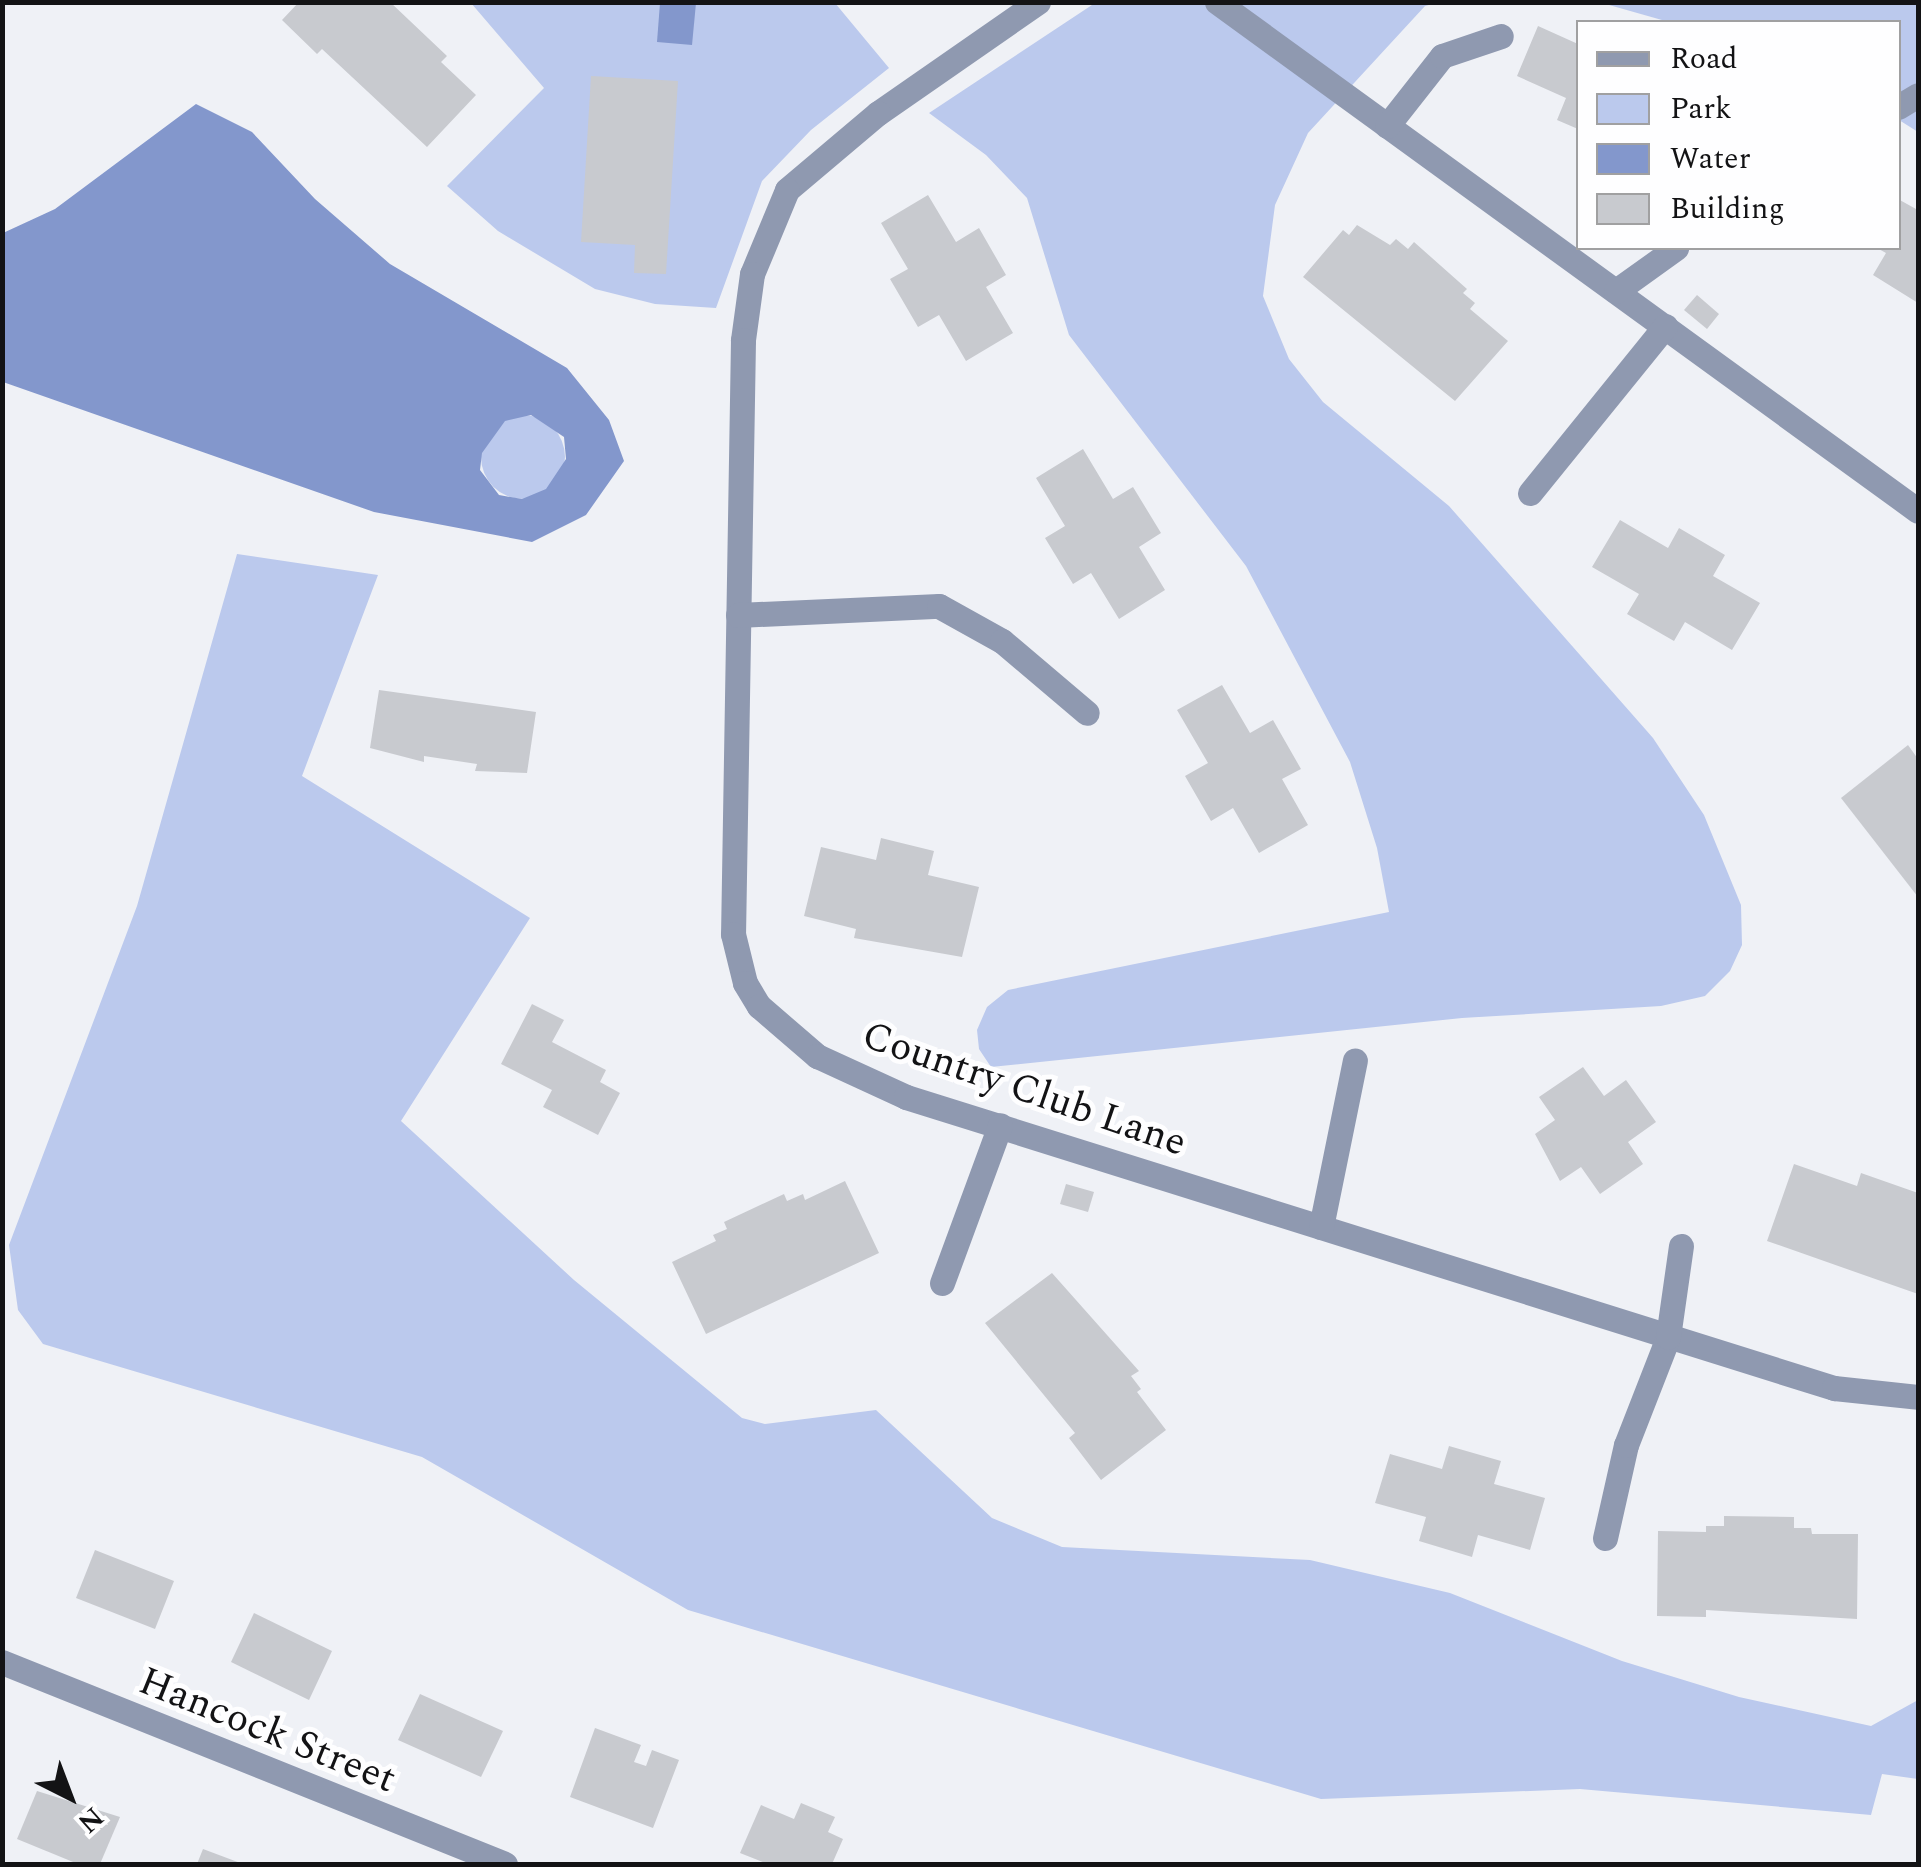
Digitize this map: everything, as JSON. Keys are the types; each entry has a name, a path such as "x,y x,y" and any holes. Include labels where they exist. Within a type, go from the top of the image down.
{"street":[{"name":"Country Club Lane","path":"1038,2 839,143 787,190 771,215 752,274 743,340 734,934 745,983 772,1022 817,1056 906,1097 1834,1388 1918,1397"},
{"path":"1217,2 1918,511"},
{"path":"1387,126 1442,56 1502,36"},
{"path":"1616,290 1673,250"},
{"path":"1530,494 1665,326"},
{"path":"738,615 939,606 1002,641 1087,713"},
{"path":"1320,1228 1355,1060"},
{"path":"942,1283 1000,1125"},
{"path":"1605,1538 1626,1445 1668,1337 1681,1246"},
{"name":"Hancock Street","path":"2,1662 505,1864"}],"green space":[{"path":"471,3 835,3 889,68 811,130 762,181 716,308 655,304 595,289 498,231 447,186 544,88"},
{"path":"1095,3 1436,3 1425,6 1308,133 1275,205 1263,296 1289,359 1323,402 1449,506 1653,738 1704,815 1741,905 1742,945 1730,971 1705,996 1661,1006 1462,1018 991,1067 979,1049 977,1030 987,1007 1008,990 1389,912 1377,848 1350,762 1246,566 1069,335 1027,198 986,155 929,113"},
{"path":"1602,3 1918,3 1918,132 1901,121 1901,20 1662,20"},
{"path":"523,415 539,418 553,427 562,441 562,473 553,487 539,496 523,499 507,496 493,487 484,473 481,457 484,441 493,427 507,418"},
{"path":"237,554 378,575 302,776 530,918 401,1121 574,1280 742,1418 765,1424 876,1410 992,1518 1062,1547 1310,1560 1450,1593 1622,1661 1739,1697 1871,1726 1918,1700 1918,1779 1882,1774 1871,1815 1580,1789 1321,1799 688,1610 422,1457 43,1344 18,1310 9,1245 137,906"}],"water":[{"path":"660,3 696,3 692,45 657,42"},
{"path":"196,104 252,132 315,199 390,264 567,368 609,420 624,461 586,515 532,542 374,512 3,382 3,233 55,209","holes":["531,415 564,437 566,459 546,489 522,499 499,495 480,470 482,453 505,421"]}],"building":[{"path":"299,2 390,2 447,56 441,62 476,95 427,147 322,49 317,54 282,20"},
{"path":"1538,26 1576,43 1576,128 1557,120 1566,98 1517,76"},
{"path":"591,76 678,81 666,274 634,273 635,245 581,242"},
{"path":"928,195 956,242 979,228 1006,275 986,287 1013,333 966,361 939,315 918,327 890,279 908,269 881,223"},
{"path":"1901,201 1916,209 1918,205 1918,303 1873,275 1886,253 1881,250 1901,250"},
{"path":"1357,225 1390,245 1396,239 1408,249 1414,242 1467,289 1463,293 1475,303 1470,309 1508,341 1455,401 1303,277 1343,230 1349,235"},
{"path":"1697,295 1719,314 1707,329 1684,310"},
{"path":"1083,449 1113,499 1133,487 1161,533 1139,547 1165,590 1119,619 1091,573 1073,584 1045,538 1065,526 1036,478"},
{"path":"1620,520 1668,548 1679,528 1725,555 1713,576 1760,603 1732,650 1685,622 1674,641 1627,614 1639,594 1592,567"},
{"path":"1222,685 1250,733 1273,720 1301,769 1282,779 1308,825 1259,853 1233,808 1211,821 1185,776 1208,763 1177,710"},
{"path":"379,690 536,712 527,773 475,771 477,764 424,756 424,762 370,748"},
{"path":"1908,745 1918,759 1918,897 1841,798"},
{"path":"881,838 934,851 928,875 979,887 962,957 854,938 856,929 804,916 821,847 876,860"},
{"path":"532,1004 564,1020 552,1042 606,1070 600,1082 620,1093 598,1135 543,1107 552,1090 501,1064"},
{"path":"1583,1067 1604,1096 1626,1080 1656,1122 1628,1142 1643,1164 1600,1194 1581,1167 1560,1181 1535,1134 1555,1120 1539,1097"},
{"path":"1794,1164 1857,1186 1861,1173 1918,1193 1918,1294 1767,1241"},
{"path":"845,1181 879,1253 706,1334 672,1262 716,1241 713,1235 727,1229 724,1222 784,1194 787,1201 803,1194 805,1200"},
{"path":"1066,1184 1094,1192 1088,1212 1060,1204"},
{"path":"1052,1273 1139,1371 1131,1376 1141,1389 1137,1392 1166,1430 1101,1480 1069,1438 1075,1433 985,1323"},
{"path":"1449,1446 1501,1461 1494,1484 1545,1498 1530,1550 1478,1535 1472,1557 1419,1541 1426,1517 1375,1503 1390,1454 1442,1469"},
{"path":"1724,1516 1794,1517 1794,1528 1811,1528 1812,1534 1858,1534 1857,1619 1706,1610 1706,1617 1657,1616 1658,1531 1706,1532 1706,1526 1724,1526"},
{"path":"95,1550 174,1581 155,1629 76,1598"},
{"path":"254,1613 332,1651 309,1700 231,1662"},
{"path":"420,1694 503,1731 481,1777 398,1740"},
{"path":"595,1728 641,1745 634,1762 646,1766 652,1750 679,1760 653,1828 570,1797"},
{"path":"37,1791 120,1817 100,1864 78,1864 17,1839"},
{"path":"801,1803 835,1817 828,1832 843,1839 832,1864 768,1864 740,1853 761,1805 794,1819"},
{"path":"203,1849 243,1864 197,1864"}]}
